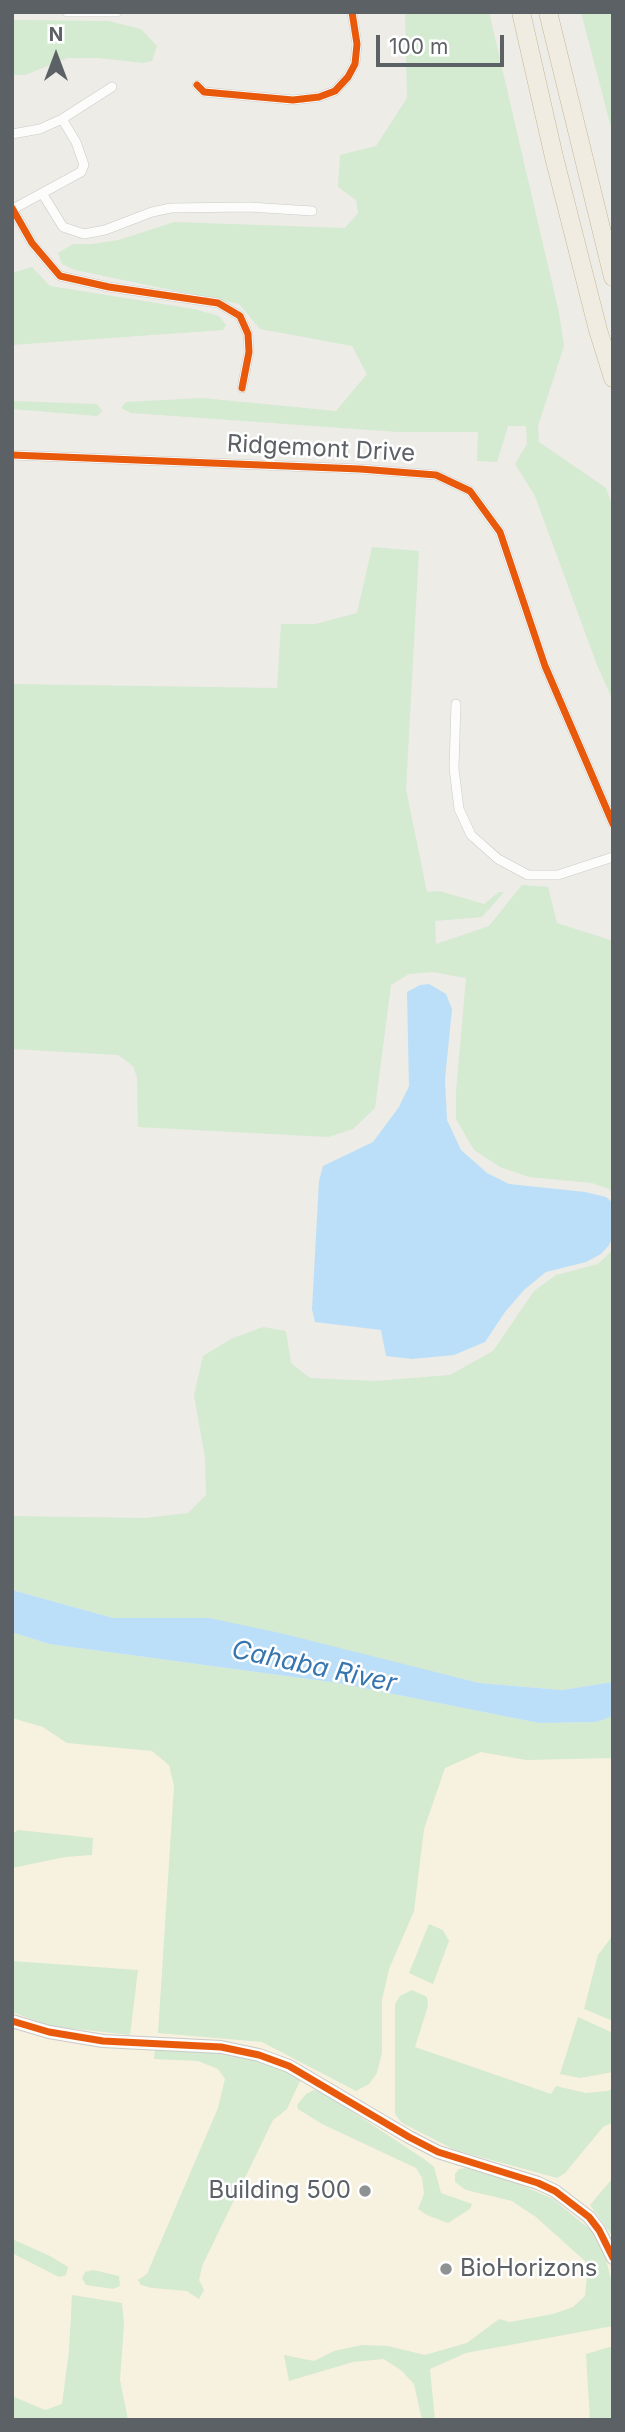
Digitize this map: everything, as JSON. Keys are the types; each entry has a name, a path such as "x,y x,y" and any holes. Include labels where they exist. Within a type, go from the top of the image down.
{"highway":[{"path":"521,12 598,330 613,378"},
{"path":"548,12 613,277"}],"street":[{"path":"66,12 117,12"},
{"path":"197,85 204,92 293,100 319,97 335,91 348,77 355,64 356,22 352,12"},
{"path":"12,134 40,129 62,119 112,87"},
{"path":"62,119 76,142 84,165 81,172 12,208 32,243 60,276 109,287 218,303 240,316 248,334 249,352 242,388"},
{"path":"42,193 63,227 84,234 105,230 152,212 171,208 249,207 312,211"},
{"name":"Ridgemont Drive","path":"12,455 360,469 436,475 470,491 500,532 545,666 613,824"},
{"path":"456,705 454,768 459,810 471,835 498,859 528,875 558,875 613,857"},
{"path":"12,2021 49,2032 103,2041 221,2047 259,2055 289,2066 438,2152 538,2183 555,2191 589,2217 613,2258"}],"shaded area":[{"path":"12,1664 613,1738 613,2420 12,2420"}],"green space":[{"path":"405,12 489,12 559,313 564,346 538,426 539,442 606,488 613,508 613,701 597,665 535,496 515,464 527,444 526,426 508,426 497,462 477,461 478,432 398,432 131,413 121,408 126,402 202,398 336,411 367,374 352,346 260,329 239,304 75,270 62,264 58,253 73,244 119,240 174,222 345,228 358,213 356,200 338,187 340,155 376,146 407,98"},
{"path":"581,12 613,12 613,135"},
{"path":"12,20 108,21 141,29 157,46 152,61 143,63 68,58 25,75 12,75"},
{"path":"32,267 50,286 194,309 219,316 226,325 223,330 12,345 12,273"},
{"path":"12,401 97,404 102,411 97,416 12,409"},
{"path":"372,547 419,551 406,789 427,892 439,891 484,904 499,892 504,892 482,917 435,921 436,944 489,926 522,885 548,887 557,923 613,941 613,1195 609,1189 592,1183 529,1177 500,1167 474,1150 456,1119 466,978 433,972 409,974 391,985 375,1108 353,1129 328,1137 138,1127 137,1077 133,1066 118,1055 12,1049 12,684 277,688 281,624 315,624 357,613"},
{"path":"613,1250 613,1682 562,1690 479,1683 209,1618 113,1618 12,1590 12,1516 145,1518 188,1513 206,1495 205,1458 194,1395 203,1356 231,1339 263,1327 286,1331 291,1363 310,1378 374,1381 450,1375 493,1351 534,1291 556,1275 598,1264"},
{"path":"12,1632 49,1644 338,1683 539,1723 595,1722 613,1716 613,1758 526,1760 481,1752 445,1768 424,1829 414,1911 389,1969 382,2000 382,2053 377,2073 369,2084 356,2091 262,2042 158,2033 174,1786 169,1765 152,1751 67,1743 43,1727 12,1718"},
{"path":"18,1830 93,1838 92,1855 65,1857 12,1868 12,1834"},
{"path":"429,1924 443,1930 449,1941 433,1984 409,1973"},
{"path":"613,1935 613,2021 584,2009 598,1955"},
{"path":"12,1961 138,1970 130,2035 50,2026 12,2012"},
{"path":"412,1990 427,1997 428,2006 415,2047 551,2094 556,2086 586,2093 613,2088 613,2122 603,2127 565,2173 557,2178 455,2150 402,2123 395,2114 395,2004 400,1996"},
{"path":"578,2017 613,2033 613,2072 580,2078 560,2074"},
{"path":"155,2048 223,2052 258,2058 301,2079 287,2109 273,2120 202,2266 199,2280 204,2290 199,2299 187,2291 152,2288 141,2285 138,2280 147,2274 218,2108 225,2079 218,2069 198,2061 154,2059"},
{"path":"314,2090 324,2093 424,2159 434,2167 441,2193 472,2204 470,2209 448,2223 418,2209 424,2194 422,2178 416,2168 322,2124 298,2109 297,2105 306,2094"},
{"path":"466,2168 519,2184 553,2199 592,2231 605,2256 612,2283 613,2326 466,2353 430,2369 435,2420 422,2420 414,2384 402,2371 384,2359 353,2362 289,2381 284,2355 314,2361 334,2351 362,2345 388,2346 425,2355 467,2343 499,2319 510,2322 553,2314 573,2307 585,2296 585,2261 536,2217 512,2201 466,2190 455,2182 455,2174 459,2169"},
{"path":"613,2178 613,2237 590,2205"},
{"path":"12,2239 68,2267 66,2275 59,2277 12,2253"},
{"path":"93,2270 119,2276 120,2286 113,2289 86,2285 82,2278 85,2272"},
{"path":"72,2295 122,2303 124,2324 120,2380 128,2420 12,2420 12,2396 45,2410 62,2404 69,2351"},
{"path":"613,2346 613,2420 590,2420 586,2354"}],"water":[{"path":"429,984 446,994 452,1009 445,1079 447,1120 461,1150 487,1173 509,1184 585,1192 606,1197 613,1203 613,1236 601,1254 586,1262 546,1272 524,1290 485,1342 454,1355 412,1359 386,1356 381,1330 315,1322 312,1309 319,1181 323,1166 373,1142 399,1107 409,1086 407,992 420,985"},
{"name":"Cahaba River","path":"12,1590 113,1618 209,1618 479,1683 562,1690 613,1682 613,1716 596,1722 539,1723 338,1683 49,1644 12,1632"}],"cycle path":[{"path":"197,85 204,92 293,100 319,97 335,91 348,77 355,64 357,44 352,12"},
{"path":"12,208 32,243 60,276 109,287 218,303 240,316 248,334 249,352 242,388"},
{"path":"12,455 360,469 436,475 470,491 500,532 545,666 613,824"},
{"path":"12,2021 49,2032 103,2041 221,2047 259,2055 289,2066 438,2152 538,2183 555,2191 589,2217 613,2258"}],"place":[{"name":"Building 500","path":"365,2191"},
{"name":"BioHorizons","path":"446,2269"}]}
